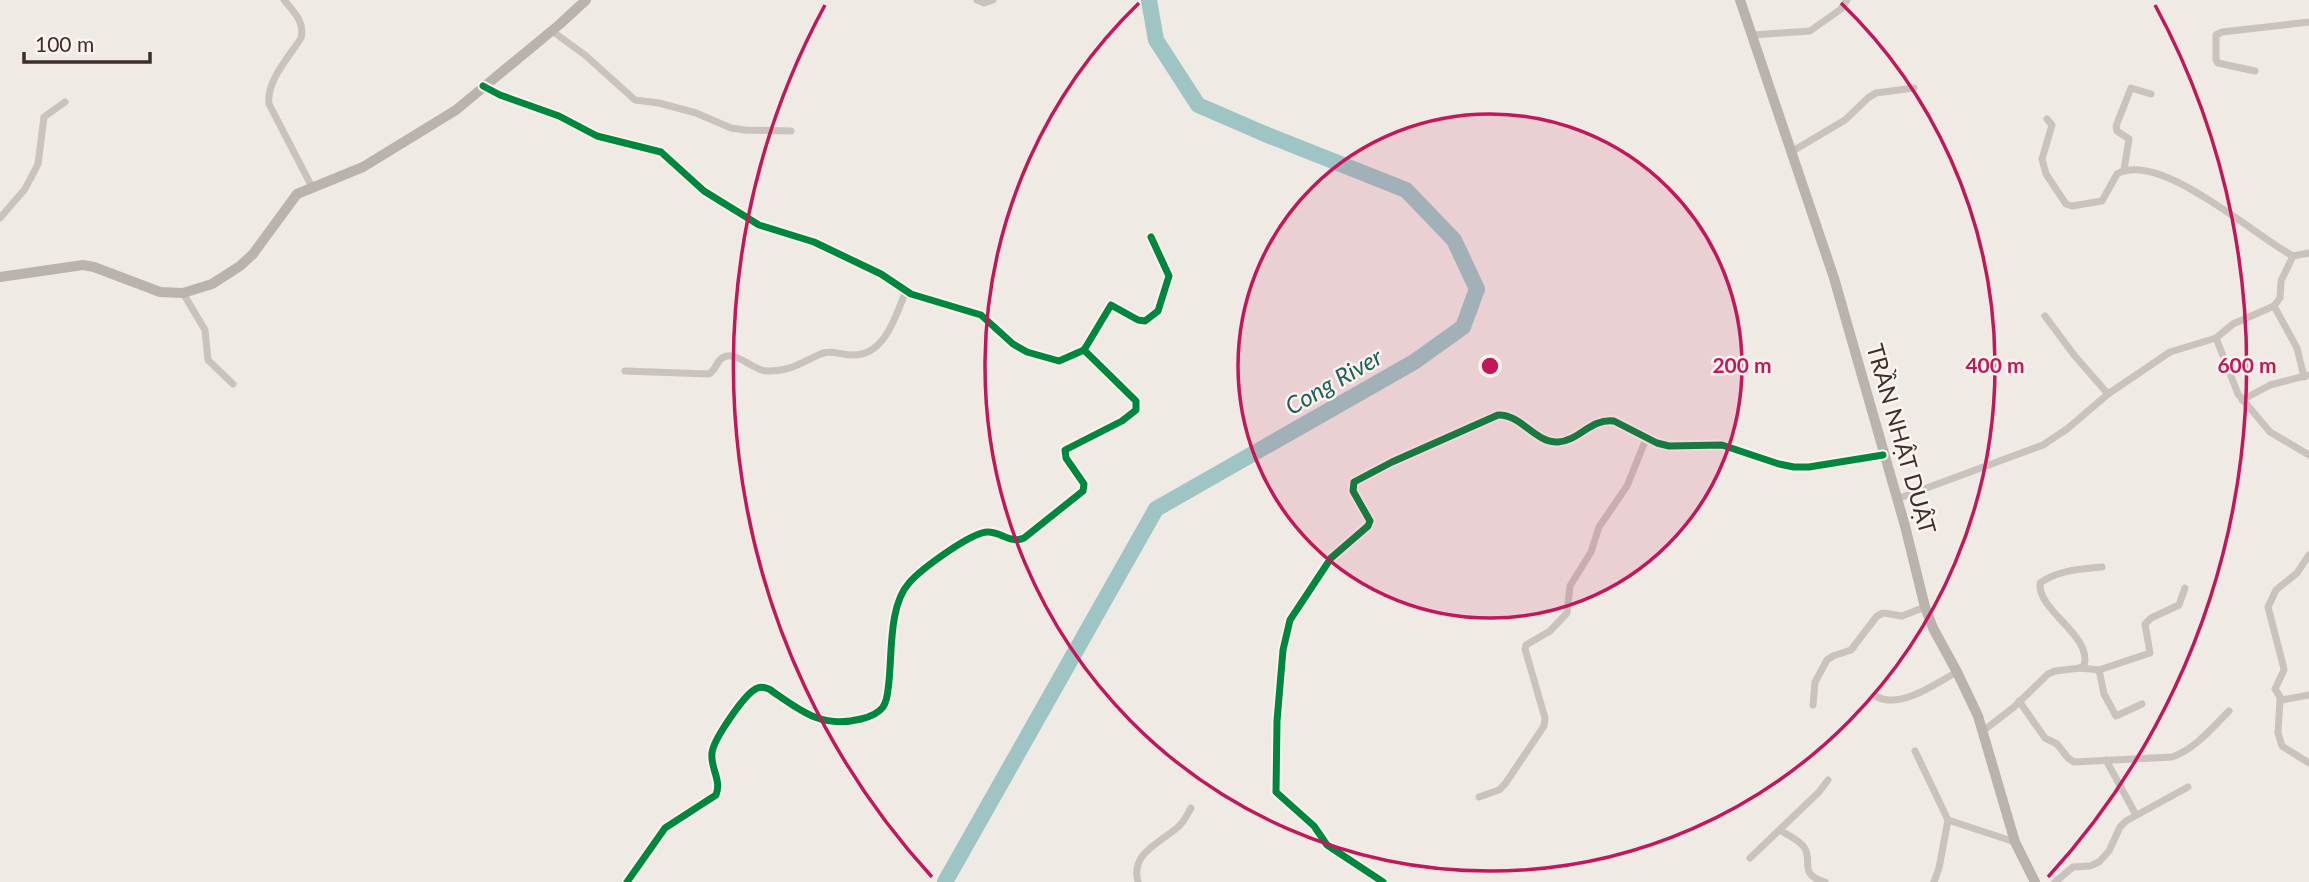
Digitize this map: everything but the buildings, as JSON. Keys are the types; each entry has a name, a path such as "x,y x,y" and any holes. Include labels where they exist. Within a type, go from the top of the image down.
{"main road":[{"path":"0,277 83,265 160,292 183,293 212,285 253,254 297,194 363,167 456,110 586,0"},
{"name":"TRẦN NHẬT DUẬT","path":"1740,0 1834,278 1933,628 1957,672 1983,731 2015,842 2035,882"}],"street":[{"path":"284,0 298,18 303,31 271,85 268,95 273,114 312,187"},
{"path":"977,0 984,3 993,0"},
{"path":"1753,35 1810,32 1841,9 1847,0"},
{"path":"2255,71 2218,63 2216,35 2222,32 2309,22"},
{"path":"552,31 585,55 635,100 688,111 745,131 791,131"},
{"path":"483,86 500,95 559,116 597,136 661,152 704,191 759,225 814,242 881,274 906,291 981,315 1013,344 1027,352 1059,361 1084,350 1111,305 1145,321 1158,311 1169,280 1151,237"},
{"path":"1791,152 1845,120 1876,93 1914,88"},
{"path":"2124,170 2129,141 2116,126 2130,90 2151,94"},
{"path":"0,218 25,189 35,171 41,152 44,117 65,102"},
{"path":"2047,119 2052,125 2042,159 2046,174 2066,204 2073,206 2102,201 2113,179 2124,170 2143,169 2205,196 2273,246 2293,257 2309,253"},
{"path":"1897,499 2043,445 2067,429 2108,394 2170,352 2216,338 2233,324 2274,306 2280,298 2281,281 2293,257"},
{"path":"625,371 709,374 722,358 728,355 735,356 751,367 769,371 799,366 827,352 854,356 864,354 883,339 906,291"},
{"path":"183,293 205,330 208,360 233,384"},
{"path":"2242,400 2270,385 2306,376 2297,348 2274,306"},
{"path":"2045,316 2108,394"},
{"path":"2216,338 2234,388 2242,400 2270,432 2309,455"},
{"path":"627,882 664,828 716,795 719,785 712,762 714,744 752,691 763,687 769,689 817,719 847,722 877,713 887,701 894,625 901,598 908,584 958,545 983,533 994,533 1015,541 1024,538 1083,491 1084,484 1066,457 1065,450 1122,421 1136,410 1136,401 1084,350"},
{"path":"1383,882 1327,845 1314,826 1276,792 1277,721 1283,650 1290,620 1331,558 1368,526 1370,521 1353,491 1354,482 1392,462 1498,415 1512,417 1550,441 1567,440 1606,420 1614,421 1646,439 1669,446 1722,446 1794,467 1883,455"},
{"path":"1479,797 1499,790 1505,784 1542,732 1545,718 1526,645 1550,631 1567,613 1570,586 1591,551 1599,527 1627,486 1646,439"},
{"path":"2309,555 2297,573 2276,590 2268,607 2284,670 2275,689 2280,698 2278,733 2282,746 2309,763"},
{"path":"2080,668 2084,666 2085,660 2081,645 2044,598 2039,587 2040,583 2048,578 2071,571 2102,567"},
{"path":"1983,731 2048,674 2080,668 2099,670 2150,653 2145,624 2151,618 2179,605 2185,588"},
{"path":"1812,705 1815,682 1828,660 1851,650 1877,616 1884,613 1902,616 1926,607"},
{"path":"2099,670 2104,694 2116,716 2142,704"},
{"path":"1877,697 1885,701 1913,695 1957,672"},
{"path":"2280,698 2309,695"},
{"path":"2019,701 2041,734 2060,747 2071,761 2172,757 2190,749 2229,711"},
{"path":"1915,751 1948,820 1934,882"},
{"path":"2106,760 2136,816"},
{"path":"1750,858 1819,792 1828,780"},
{"path":"2055,882 2073,867 2090,866 2099,862 2114,844 2120,827 2188,787"},
{"path":"1138,882 1137,863 1149,849 1180,825 1191,808"},
{"path":"1948,820 2015,842"},
{"path":"1780,830 1805,848 1808,871 1822,882"}],"waterway":[{"name":"Cong River","path":"945,882 1156,509 1414,362 1463,327 1477,289 1454,240 1406,190 1198,105 1156,40 1149,0"}],"cycle path":[{"path":"483,86 500,95 559,116 597,136 661,152 704,191 759,225 814,242 881,274 911,294 981,315 1013,344 1027,352 1059,361 1084,350 1111,305 1145,321 1158,311 1169,276 1151,237"},
{"path":"627,882 665,828 716,795 718,784 712,753 729,719 749,694 763,687 811,716 834,721 861,719 876,713 887,698 895,616 909,583 946,553 980,534 988,532 1015,540 1024,538 1083,491 1084,484 1066,458 1065,450 1122,421 1136,410 1136,401 1084,350"},
{"path":"1383,882 1327,845 1314,826 1276,792 1277,721 1283,650 1290,620 1331,558 1368,526 1370,521 1353,491 1354,482 1392,462 1498,415 1514,419 1550,441 1565,441 1598,423 1614,421 1657,443 1669,446 1722,445 1794,467 1883,455"}]}
